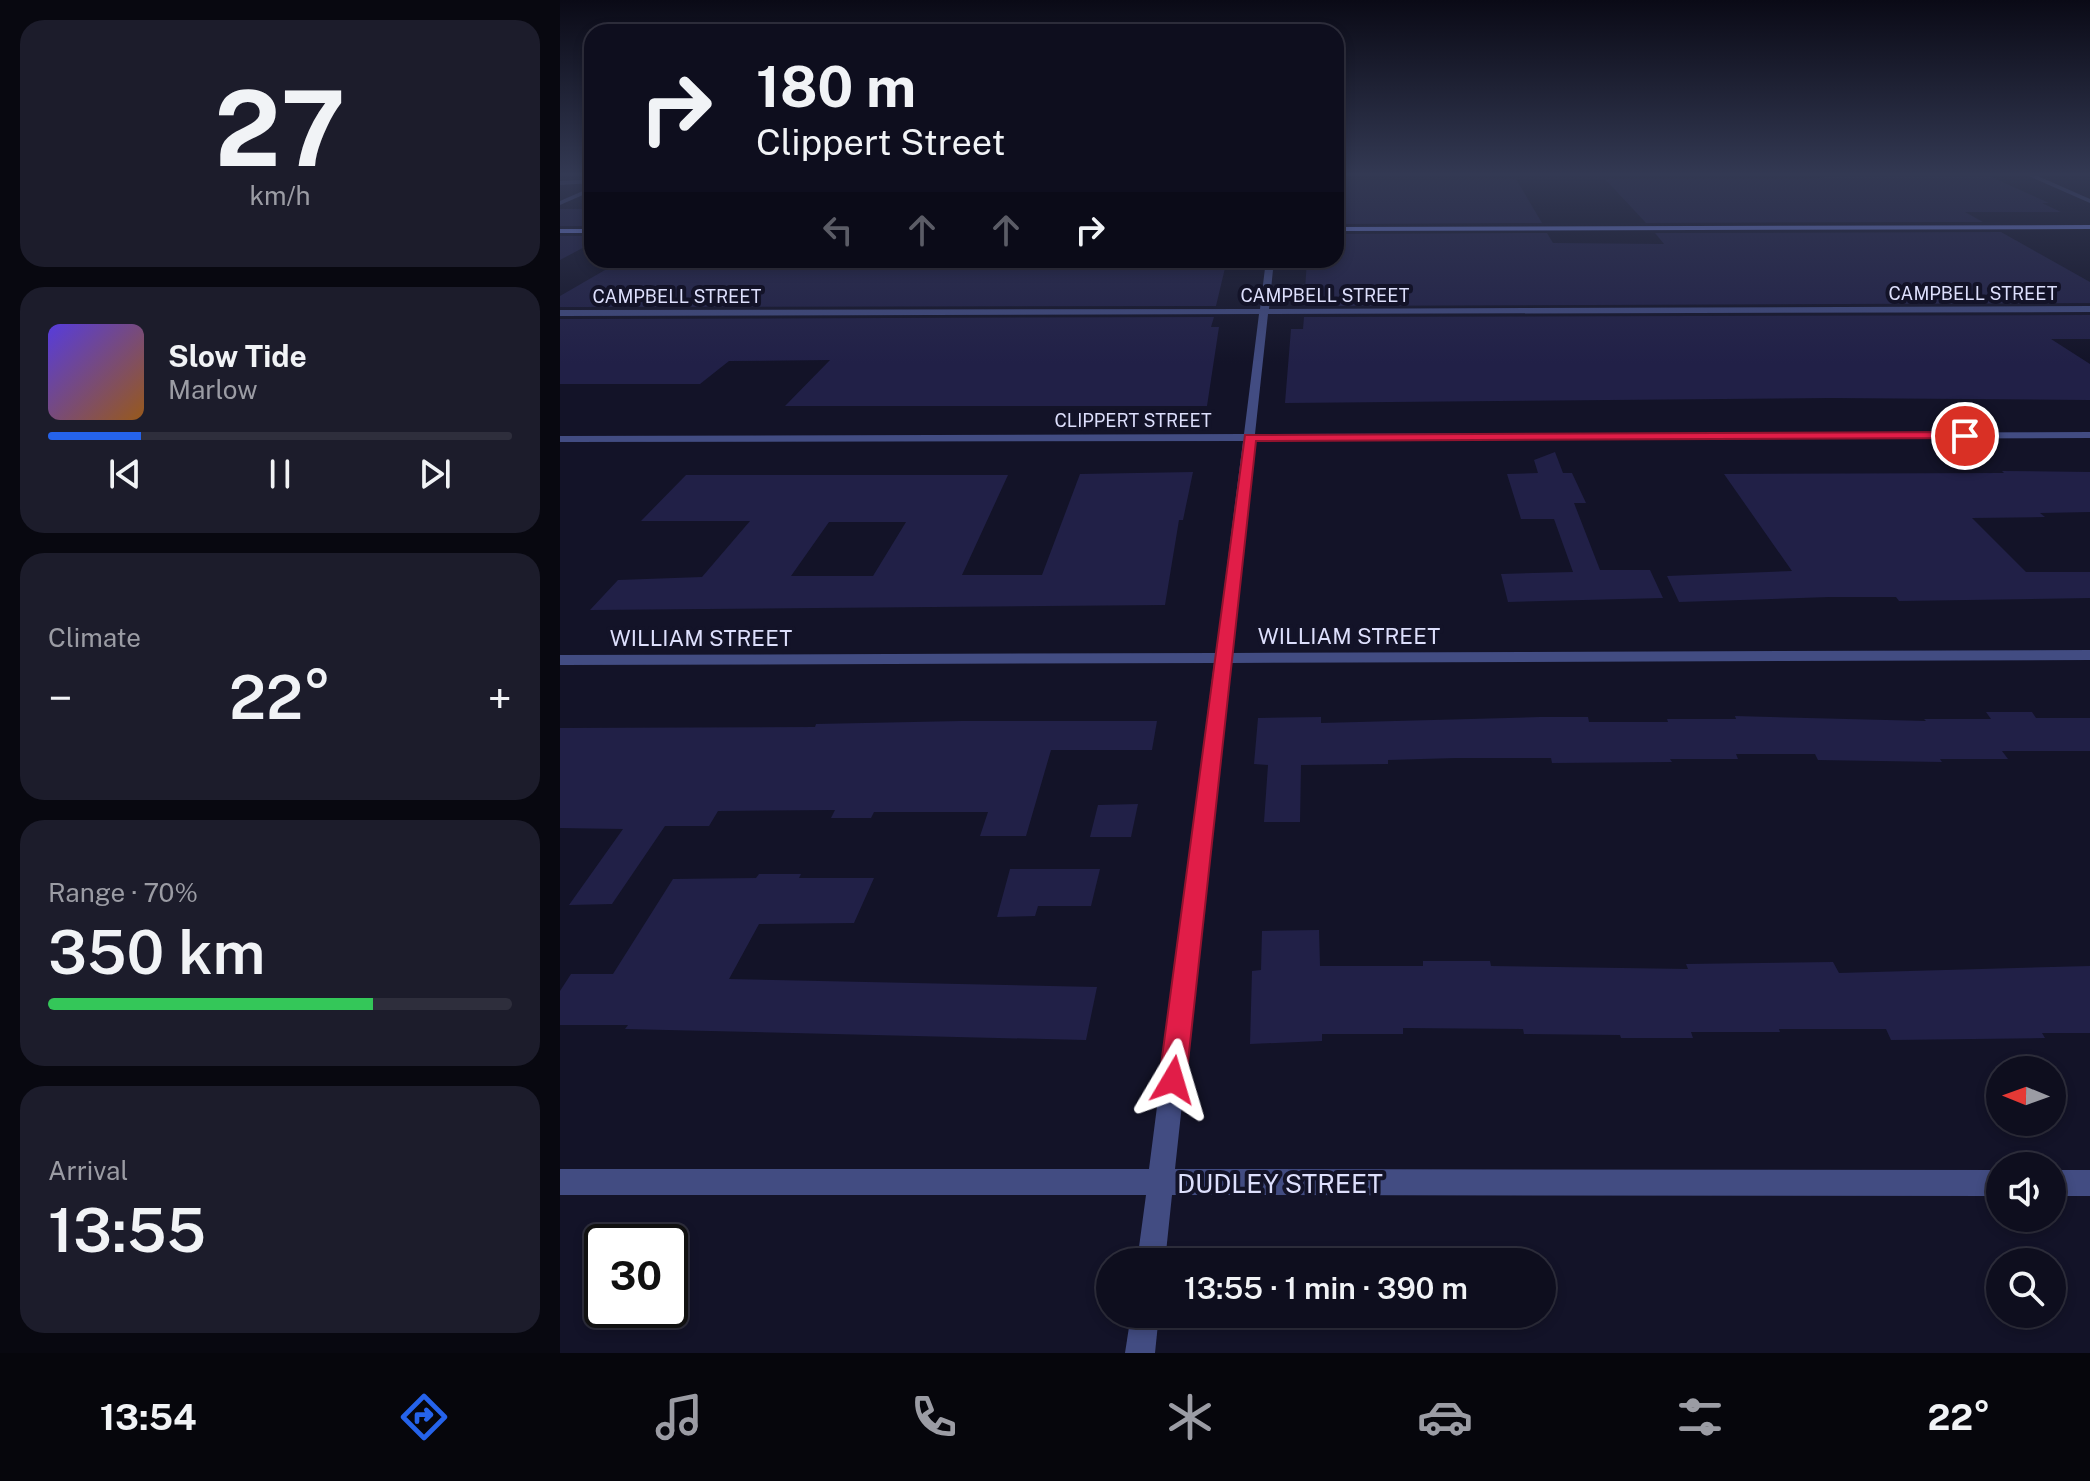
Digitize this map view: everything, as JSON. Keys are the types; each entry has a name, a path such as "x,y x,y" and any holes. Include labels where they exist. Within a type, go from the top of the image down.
{"street":[{"path":"1153,1248 1269,268"},
{"name":"CAMPBELL STREET","path":"560,313 2090,309"},
{"name":"CLIPPERT STREET","path":"560,439 2090,435"},
{"name":"WILLIAM STREET","path":"560,660 2090,655"},
{"name":"DUDLEY STREET","path":"560,1182 1986,1183"},
{"path":"2066,1183 2090,1183"},
{"path":"1140,1353 1143,1328"}],"building":[{"path":"560,236 584,236 584,247 560,260"},
{"path":"1344,236 1549,236 1553,243 1664,244 1658,236 2008,236 2090,282 2090,303 1304,306 1306,268 1344,268"},
{"path":"1225,268 1216,306 560,307 560,296 605,270"},
{"path":"2090,315 2090,339 2051,339 2090,364 2090,400 1831,398 1285,403 1291,329 1303,329 1304,317"},
{"path":"1214,317 1211,327 1219,327 1207,406 785,406 830,360 729,361 700,384 560,384 560,319"},
{"path":"1555,452 1563,473 1572,473 1586,503 1574,503 1600,570 1650,570 1663,598 1508,602 1501,574 1573,572 1554,519 1521,519 1507,474 1538,473 1534,460"},
{"path":"2002,471 2090,472 2090,512 2040,513 2045,517 1972,518 2026,572 2090,572 2090,598 1899,601 1896,597 1829,597 1679,602 1667,576 1792,571 1724,474 2004,473"},
{"path":"1193,472 1183,520 1179,520 1165,605 590,610 618,580 702,577 750,521 641,521 686,475 1008,475 962,575 1042,575 1080,474","holes":["829,522 906,522 873,576 791,576"]},
{"path":"1986,712 2032,712 2036,718 2090,718 2090,751 2002,751 2008,759 1940,759 1942,762 1818,760 1815,754 1736,754 1738,759 1670,759 1672,762 1552,763 1551,758 1456,758 1388,760 1388,764 1301,765 1300,822 1264,822 1268,765 1254,764 1258,718 1321,717 1321,723 1540,717 1588,717 1589,722 1668,722 1667,719 1736,719 1735,716 1926,721 1924,719 1991,719"},
{"path":"1157,721 1152,750 1051,750 1026,836 980,836 988,812 874,812 871,818 831,818 835,810 718,811 709,826 665,826 612,904 569,905 623,829 560,828 560,728 815,727 816,724"},
{"path":"1138,804 1131,837 1090,837 1098,805"},
{"path":"1010,869 1100,869 1091,906 1038,906 1035,916 997,917"},
{"path":"759,874 801,874 799,878 874,878 854,923 759,924 729,979 1097,987 1086,1040 560,1025 560,991 571,974 613,974 673,879 756,878"},
{"path":"1319,930 1320,966 1423,966 1423,961 1490,961 1491,966 1688,969 1686,964 1833,962 1839,973 2090,966 2090,1033 2042,1033 2045,1038 1891,1040 1886,1029 1779,1029 1780,1032 1691,1032 1693,1038 1621,1038 1620,1035 1524,1034 1523,1029 1403,1028 1403,1034 1322,1034 1322,1041 1250,1044 1252,971 1261,970 1262,931"}],"route":[{"path":"1173,1080 1250,438 1965,436"}]}
